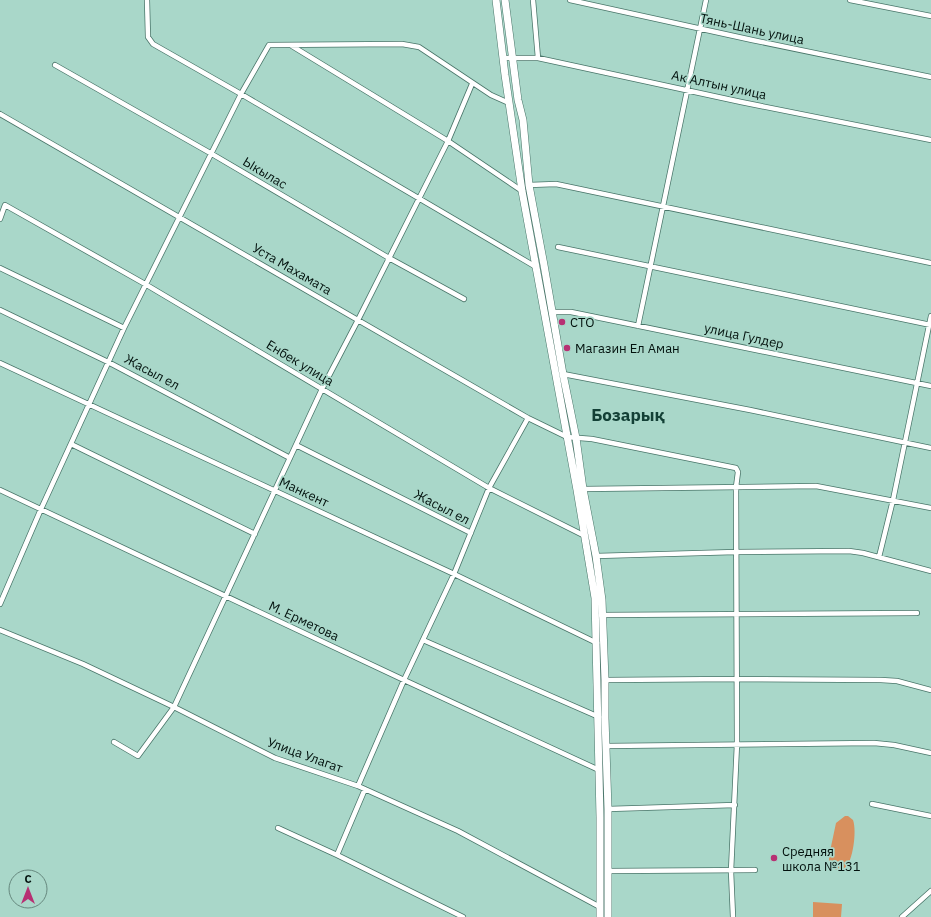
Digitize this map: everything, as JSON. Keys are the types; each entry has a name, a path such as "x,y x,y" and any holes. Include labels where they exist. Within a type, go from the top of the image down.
{"main road":[{"path":"496,0 522,191 595,598 599,717 599,770 608,809 608,917"},
{"path":"505,0 522,120 529,184 562,374 576,438 583,489 596,556 604,615 606,746 603,785 600,917"}],"street":[{"path":"147,0 148,37 153,44 536,267"},
{"path":"533,0 538,58"},
{"name":"Тянь-Шань улица","path":"570,0 700,29 931,77"},
{"path":"638,326 706,0"},
{"path":"850,0 931,16"},
{"path":"0,604 41,509 145,284 241,94 269,45 402,44 419,47 472,84 491,95 509,102"},
{"path":"291,46 448,140 522,191"},
{"name":"Ак Алтын улица","path":"503,58 538,58 931,140"},
{"name":"Ыкылас","path":"55,65 212,154 389,258 464,299"},
{"path":"114,742 138,756 174,707 322,389 448,140 472,84"},
{"name":"Уста Махамата","path":"0,114 528,418 567,437 592,439 735,467 738,472 736,487"},
{"path":"529,184 556,184 931,263"},
{"name":"Енбек улица","path":"0,219 5,205 145,284 489,488 585,536"},
{"path":"558,247 930,325"},
{"path":"0,268 124,328"},
{"name":"Жасыл ел","path":"0,310 108,362 290,458"},
{"name":"улица Гулдер","path":"552,312 571,312 931,386"},
{"path":"879,557 893,500 931,316"},
{"name":"Манкент","path":"0,363 454,574 597,644"},
{"path":"562,374 750,410 931,448"},
{"path":"358,786 404,680 454,574 489,488 528,418"},
{"path":"71,444 255,534"},
{"name":"Жасыл ел","path":"296,445 471,533"},
{"path":"583,489 816,486 931,508"},
{"path":"733,917 731,871 737,744 736,487"},
{"name":"М. Ерметова","path":"0,490 599,770"},
{"path":"596,556 736,552 849,551 862,552 931,571"},
{"path":"596,615 917,613"},
{"name":"Улица Улагат","path":"0,630 83,664 174,707 275,758 358,786 458,831 600,907"},
{"path":"423,640 599,717"},
{"path":"605,680 881,680 898,681 931,690"},
{"path":"606,746 874,743 894,745 931,753"},
{"path":"337,855 365,789"},
{"path":"872,804 931,816"},
{"path":"608,809 735,805"},
{"path":"278,828 337,855 463,917"},
{"path":"608,871 755,870"},
{"path":"902,917 931,891"}],"shaded area":[{"path":"845,816 848,816 853,820 855,831 854,846 850,860 845,869 836,870 829,863 829,856 836,823"},
{"path":"813,902 842,904 841,917 813,917"}],"place":[{"name":"СТО","path":"562,322"},
{"name":"Магазин Ел Аман","path":"567,348"},
{"name":"Средняя школа №131","path":"774,858"}],"district":[{"name":"Бозарық","path":"628,415"}]}
